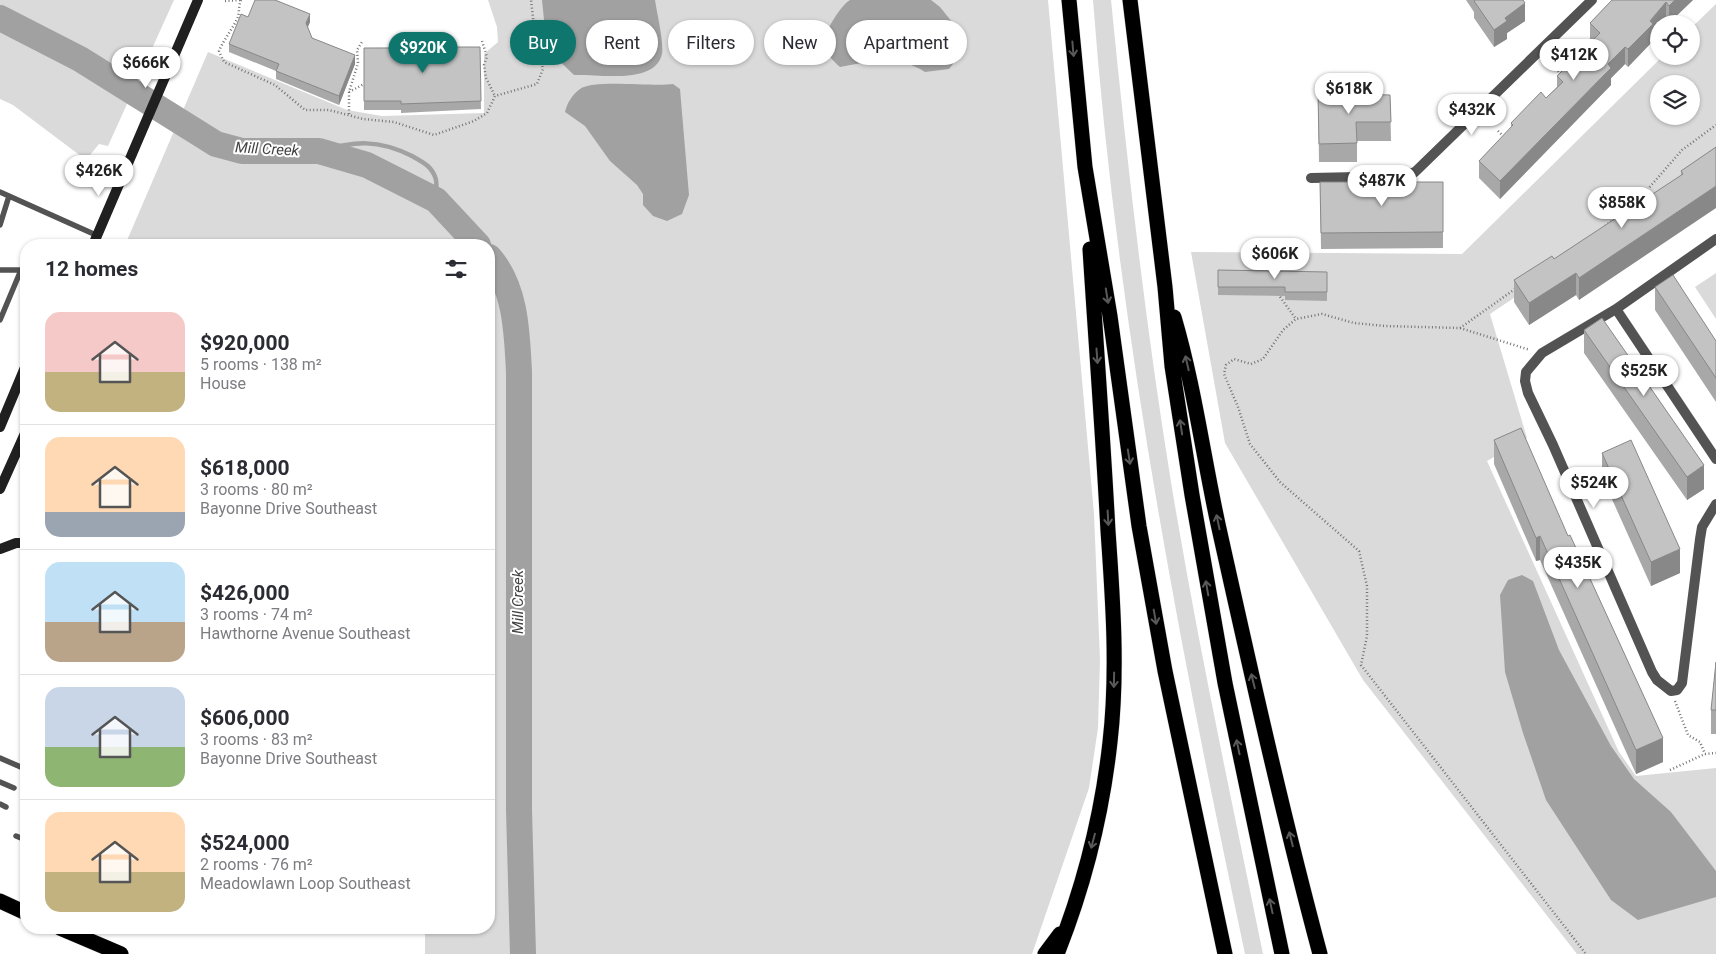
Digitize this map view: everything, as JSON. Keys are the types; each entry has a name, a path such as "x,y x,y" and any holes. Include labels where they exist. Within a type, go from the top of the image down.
{"highway":[{"path":"1057,954 1071,918 1103,796 1111,741 1114,679 1112,592 1086,168 1069,0"},
{"path":"1130,0 1165,287 1172,366 1210,603 1282,954"},
{"path":"1086,168 1110,316 1139,526 1163,661 1225,954"},
{"path":"1165,287 1188,362 1210,483 1248,659 1320,954"},
{"path":"0,902 20,910"},
{"path":"1045,954 1071,918"},
{"path":"74,934 121,954"}],"main road":[{"path":"94,239 198,0"},
{"path":"0,427 20,379"},
{"path":"0,489 20,444"},
{"path":"0,549 20,543"}],"street":[{"path":"1311,178 1405,176 1415,172 1592,0"},
{"path":"1716,239 1616,309 1542,353 1526,372 1525,381 1528,393 1557,454 1652,672 1656,680 1671,691 1677,690 1682,683 1702,527 1716,504"},
{"path":"1616,309 1716,459"}],"lane":[{"path":"0,192 88,239"},
{"path":"0,225 9,196"},
{"path":"0,270 20,270"},
{"path":"0,320 20,272"},
{"path":"0,758 20,767"},
{"path":"0,782 14,788"},
{"path":"16,836 20,838"}],"path":[{"path":"225,1 241,0"},
{"path":"239,26 238,6 241,0"},
{"path":"238,18 225,36 219,51 224,62 275,85 305,110 349,114 363,119 373,118 401,123 434,135 474,122 486,113 495,96 537,84 543,69 536,44 532,0"},
{"path":"482,41 487,57 484,66 486,78 495,96"},
{"path":"349,114 347,91 358,63 357,50 362,42"},
{"path":"1558,71 1569,82"},
{"path":"480,79 486,78"},
{"path":"347,91 364,84"},
{"path":"1603,228 1634,205 1682,150 1716,125"},
{"path":"1498,131 1509,142"},
{"path":"1460,328 1516,289"},
{"path":"1277,291 1279,298 1296,319"},
{"path":"1542,353 1460,328 1385,326 1354,322 1322,314 1296,319 1283,330 1263,359 1251,364 1234,359 1226,365 1224,374 1238,407 1250,444 1280,482 1359,551 1367,586 1367,636 1361,665 1586,954"},
{"path":"1671,691 1688,735 1700,742 1705,754"},
{"path":"1670,770 1705,754 1716,753"}],"shaded area":[{"path":"0,0 174,0 108,146 99,144 86,160 13,105 0,99"},
{"path":"488,0 1048,0 1094,514 1100,660 1098,728 1089,788 1032,954 425,954 425,934 495,934 495,239 128,239 208,52 347,110 382,116 484,113 484,54 498,42 497,27"},
{"path":"542,0 655,0 661,35 662,54 658,62 658,20 586,20 586,65 656,65 638,74 625,76 574,75 564,65 576,65 576,20 544,20"},
{"path":"850,0 931,0 940,7 950,20 846,20 846,65 850,65 840,67 836,63 836,20 833,20"},
{"path":"1093,0 1111,0 1137,241 1171,482 1203,659 1263,954 1245,954 1196,717 1174,598 1134,360 1117,240"},
{"path":"1716,4 1716,161 1490,314 1527,438 1487,461 1619,752 1636,776 1716,768 1716,954 1577,954 1363,680 1225,443 1191,252 1462,254 1654,65 1700,65 1700,19"},
{"path":"910,65 952,65 949,69 925,72"},
{"path":"597,84 673,84 680,89 689,195 682,214 667,221 653,216 643,205 643,194 637,185 610,161 585,126 565,112 572,97 580,89 587,86"},
{"path":"1716,273 1716,319 1695,287"},
{"path":"1522,575 1533,581 1559,650 1611,746 1634,779 1671,812 1716,871 1716,897 1638,920 1611,900 1546,800 1505,672 1500,595 1508,580"}],"building":[{"path":"255,0 275,0 310,14 306,23 312,38 355,55 339,96 276,71 279,64 229,44 241,14 248,17"},
{"path":"1475,0 1523,0 1525,3 1505,18 1507,21 1494,30"},
{"path":"1612,0 1675,0 1669,6 1666,2 1655,15 1650,15 1650,27 1628,49 1625,47 1608,64 1611,68 1500,181 1479,161 1513,125 1511,123 1541,92 1546,98 1563,82 1557,76 1600,33 1590,23"},
{"path":"400,44 443,44 443,47 480,47 481,101 401,104 401,101 364,101 364,48 400,48"},
{"path":"1318,93 1390,95 1391,122 1356,122 1357,143 1319,144"},
{"path":"1716,147 1716,186 1579,278 1576,273 1529,303 1514,280 1552,256 1554,259 1683,174 1681,171"},
{"path":"1320,182 1443,182 1443,232 1321,233"},
{"path":"1218,270 1327,272 1327,292 1285,292 1285,287 1218,287"},
{"path":"1673,275 1716,341 1716,378 1655,287"},
{"path":"1602,318 1704,465 1687,477 1584,330"},
{"path":"1521,428 1568,536 1570,535 1663,738 1636,750 1540,536 1536,538 1494,440"},
{"path":"1631,440 1680,549 1651,562 1602,453"},
{"path":"1716,662 1716,710 1711,710"}],"waterway":[{"name":"Mill Creek","path":"0,18 80,59 216,144 242,151 319,151 367,165 436,200 472,239"},
{"path":"319,151 344,145 366,143 400,150 424,163 433,172 436,182 436,200"},
{"name":"Mill Creek","path":"495,265 505,282 510,296 516,326 519,372 519,810 523,954"}]}
